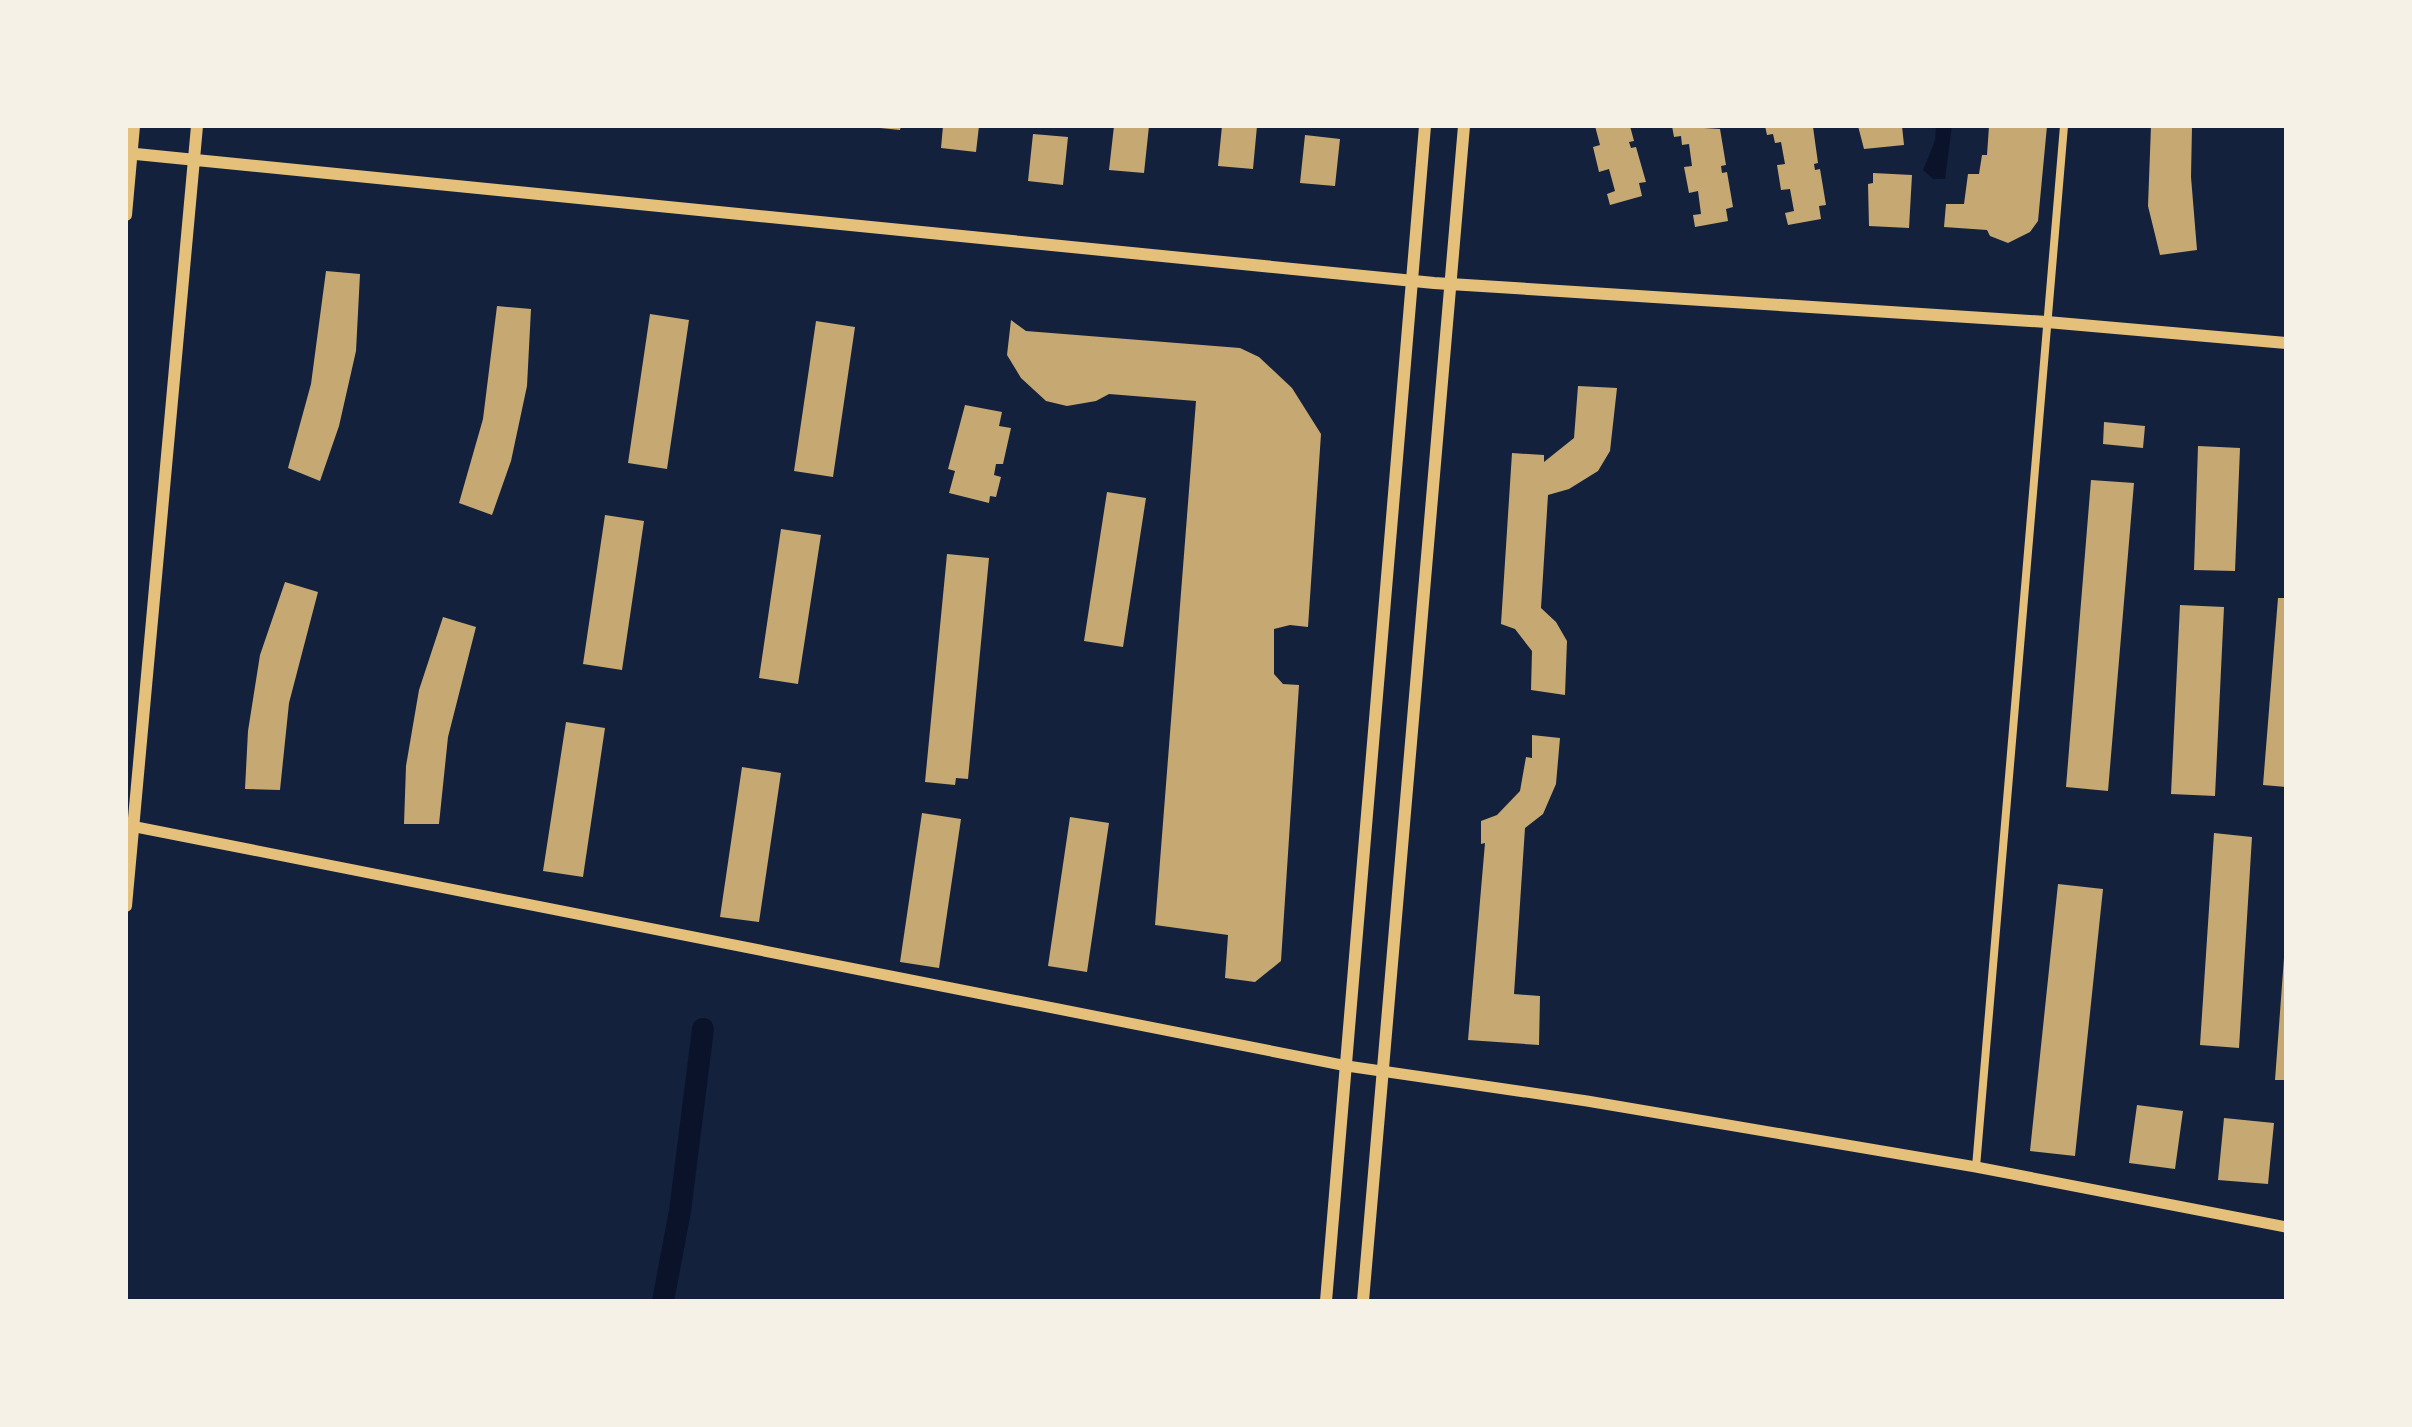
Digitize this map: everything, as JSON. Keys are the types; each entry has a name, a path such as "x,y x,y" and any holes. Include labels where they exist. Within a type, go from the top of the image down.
{"main road":[{"path":"126,215 129,154 134,126"},
{"path":"126,906 130,825 197,126"},
{"path":"1326,1301 1409,280 1425,126"},
{"path":"1363,1301 1464,126"},
{"path":"129,154 1450,284 2047,322 2286,343"}],"street":[{"path":"1976,1167 2064,126"},
{"path":"130,825 1347,1066 1976,1167 2286,1227"}],"water":[{"path":"1936,126 1952,126 1945,179 1933,179 1923,170 1935,141"}],"building":[{"path":"880,126 901,126 900,130"},
{"path":"943,126 979,126 976,152 941,148"},
{"path":"1114,126 1149,126 1144,173 1109,170"},
{"path":"1222,126 1257,126 1253,169 1218,166"},
{"path":"1595,126 1630,126 1634,141 1629,142 1631,148 1636,147 1646,182 1639,183 1642,196 1610,205 1607,194 1615,191 1609,169 1599,172 1593,147 1600,145"},
{"path":"1672,126 1720,129 1726,165 1721,166 1722,173 1727,172 1733,207 1726,209 1728,221 1695,227 1693,215 1701,214 1698,191 1689,193 1684,167 1692,166 1689,144 1682,145 1681,136 1674,137"},
{"path":"1765,126 1813,127 1818,163 1814,164 1815,170 1820,169 1826,205 1819,206 1821,219 1788,225 1785,213 1794,211 1790,189 1781,190 1777,165 1785,164 1781,142 1775,143 1773,134 1767,135"},
{"path":"1858,126 1902,126 1904,145 1864,149"},
{"path":"1989,126 2047,126 2038,221 2030,232 2008,243 1990,236 1987,230 1944,227 1946,204 1964,204 1968,174 1979,174 1982,155 1987,155"},
{"path":"2151,126 2192,126 2191,177 2197,250 2160,255 2148,206"},
{"path":"1033,134 1068,137 1063,185 1028,181"},
{"path":"1305,135 1340,139 1335,186 1300,183"},
{"path":"1873,173 1912,175 1909,228 1869,226 1868,184 1873,183"},
{"path":"326,271 360,274 356,351 339,426 320,481 288,468 311,384"},
{"path":"497,306 531,309 527,386 511,461 492,515 459,503 483,419"},
{"path":"650,314 689,320 667,469 628,463"},
{"path":"1011,320 1026,331 1240,348 1259,357 1292,388 1321,434 1308,627 1290,625 1274,629 1274,674 1283,684 1299,685 1281,961 1255,982 1225,978 1228,935 1155,925 1196,401 1109,394 1096,401 1067,406 1046,401 1021,378 1007,355"},
{"path":"816,321 855,327 833,477 794,471"},
{"path":"1578,386 1617,388 1610,451 1598,471 1569,489 1548,495 1541,608 1556,622 1567,641 1565,695 1531,690 1532,651 1515,629 1501,624 1512,453 1544,455 1544,462 1574,438"},
{"path":"965,405 1002,412 999,426 1011,428 1003,464 996,464 994,475 1001,477 996,497 990,496 989,503 949,493 955,471 948,469"},
{"path":"2104,422 2145,426 2143,448 2103,444"},
{"path":"2198,446 2240,448 2235,571 2194,570"},
{"path":"2091,480 2134,483 2108,791 2066,787"},
{"path":"1107,492 1146,498 1123,647 1084,641"},
{"path":"605,515 644,521 622,670 583,664"},
{"path":"781,529 821,535 798,684 759,678"},
{"path":"947,554 989,558 968,779 956,778 955,785 925,782"},
{"path":"285,582 318,592 289,703 280,790 245,789 248,731 260,655"},
{"path":"2278,598 2286,598 2286,787 2263,785"},
{"path":"2180,605 2224,607 2215,796 2171,794"},
{"path":"443,617 476,627 448,737 439,824 404,824 406,766 419,690"},
{"path":"566,722 605,728 583,877 543,871"},
{"path":"1532,735 1560,738 1556,784 1543,814 1525,828 1514,994 1540,996 1539,1045 1468,1040 1485,843 1481,844 1481,821 1497,815 1520,791 1526,757 1532,758"},
{"path":"742,767 781,773 759,922 720,917"},
{"path":"922,813 961,819 939,968 900,962"},
{"path":"1070,817 1109,823 1087,972 1048,966"},
{"path":"2214,833 2252,837 2239,1048 2200,1045"},
{"path":"2058,884 2103,889 2075,1156 2030,1151"},
{"path":"2284,958 2286,1080 2275,1080"},
{"path":"2137,1105 2183,1111 2175,1169 2129,1163"},
{"path":"2224,1118 2274,1123 2268,1184 2218,1180"}],"waterway":[{"path":"663,1301 680,1211 703,1029"}]}
